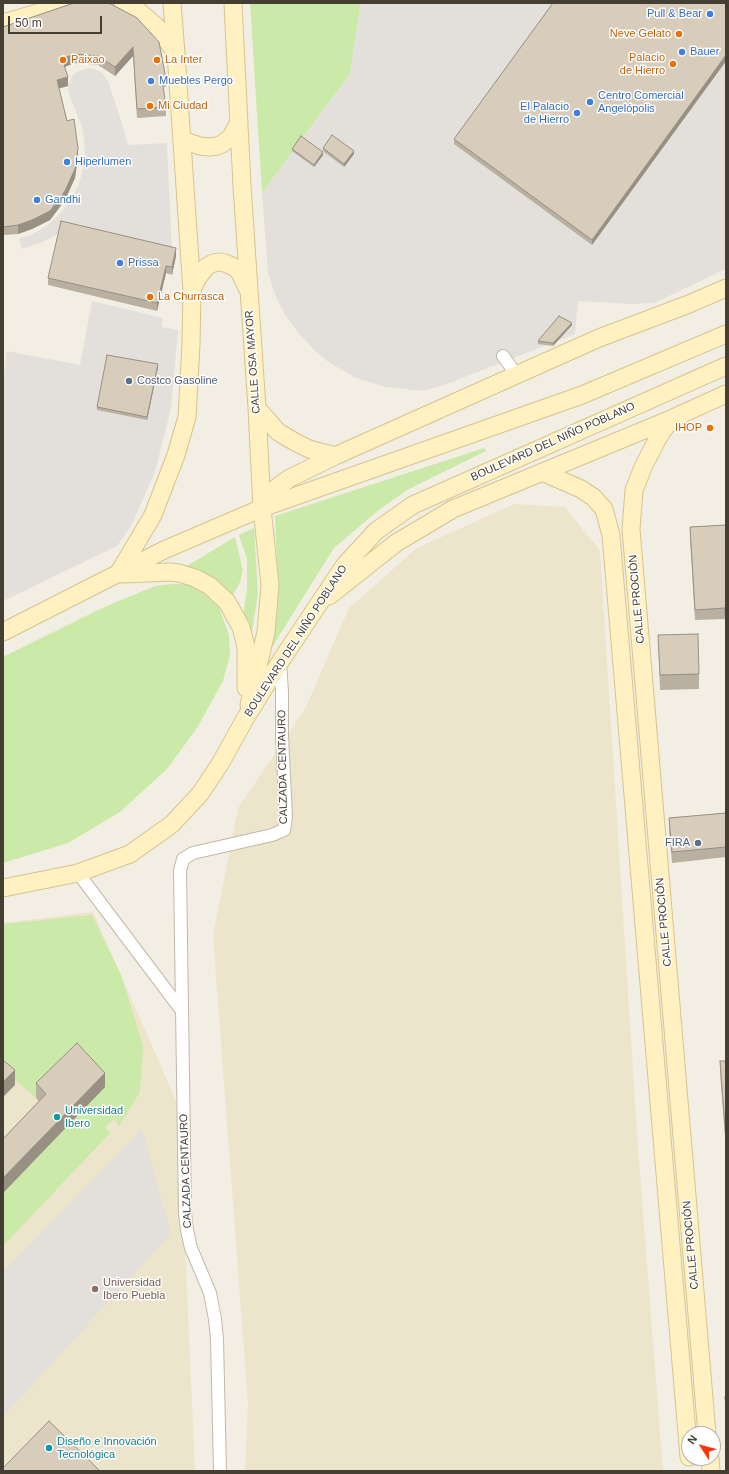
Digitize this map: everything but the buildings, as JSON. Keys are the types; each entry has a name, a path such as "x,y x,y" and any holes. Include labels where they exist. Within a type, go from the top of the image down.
{"main road":[{"path":"3,24 72,3"},
{"path":"123,3 135,8 157,27 176,53"},
{"path":"118,574 153,515 176,455 187,417 192,291 172,3"},
{"name":"CALLE OSA MAYOR","path":"233,3 248,291 257,408 262,508 269,577 266,632 245,719"},
{"path":"182,140 200,146 217,146 231,137 239,122"},
{"path":"192,291 197,279 206,267 213,263 219,262 236,268 240,273 248,291"},
{"path":"262,508 276,488 290,478 335,456 599,338 689,304 726,288"},
{"path":"689,304 726,300"},
{"path":"3,632 164,550 262,508 582,395 726,334"},
{"name":"BOULEVARD DEL NIÑO POBLANO","path":"3,888 78,873 130,854 172,824 200,794 220,764 245,719 280,662 344,566 376,531 414,505 726,366"},
{"path":"316,607 396,542 453,509 671,419 726,394"},
{"path":"257,408 278,432 310,449 335,456"},
{"name":"CALLE PROCIÓN","path":"671,419 658,438 644,465 634,490 630,529 707,1426"},
{"name":"CALLE PROCIÓN","path":"542,472 581,489 593,497 604,509 611,535 686,1426"},
{"path":"118,574 179,573 195,578 210,586 227,602 241,627 246,647 245,719"},
{"path":"645,942 665,940"}],"street":[{"path":"503,356 511,367"},
{"name":"CALZADA CENTAURO","path":"220,1471 217,1339 215,1319 210,1293 191,1248 187,1230 180,871 183,859 193,853 272,835 284,830 286,817 280,662"},
{"path":"78,873 182,1011"}],"shaded area":[{"path":"361,3 556,3 726,61 726,269 654,303 632,304 578,301 575,334 447,384 423,391 386,387 356,378 327,361 314,350 298,332 285,315 274,292 268,273 262,193 350,74"},
{"path":"88,68 98,70 108,81 128,145 167,143 172,253 59,233 43,242 22,249 19,238 31,235 45,227 59,215 70,201 79,184 85,161 84,138 82,127 69,94 68,86 72,76 77,72"},
{"path":"92,301 163,318 161,327 178,330 171,408 155,472 131,526 117,546 3,601 3,381 7,351 80,365"},
{"path":"514,504 565,507 600,551 637,1134 663,1471 245,1471 248,1405 213,936 238,808 305,709 349,608 417,548"},
{"name":"Universidad Ibero Puebla","path":"93,912 179,1107 195,1471 3,1471 3,923"},
{"path":"142,1129 171,1233 3,1417 3,1272"}],"green space":[{"path":"250,3 361,3 350,74 262,193"},
{"path":"484,448 486,451 409,489 380,509 334,548 269,652 276,615 277,570 275,516"},
{"path":"254,528 258,593 251,640 243,616 247,590 247,559 239,535"},
{"path":"235,537 243,570 240,582 232,597 185,567"},
{"path":"189,584 203,592 219,608 229,635 230,655 223,681 197,728 167,769 120,812 68,843 3,863 3,657 102,608 155,586"},
{"path":"92,915 122,977 143,1046 140,1092 119,1126 114,1119 105,1127 110,1133 3,1246 3,1193 105,1087 36,1098 3,1069 3,924"}],"place":[{"name":"Pull & Bear","path":"710,14"},
{"name":"Neve Gelato","path":"679,34"},
{"name":"Bauer","path":"682,52"},
{"name":"Paixao","path":"63,60"},
{"name":"La Inter","path":"157,60"},
{"name":"Palacio de Hierro","path":"673,64"},
{"name":"Muebles Pergo","path":"151,81"},
{"name":"Centro Comercial Angelópolis","path":"590,102"},
{"name":"Mi Ciudad","path":"150,106"},
{"name":"El Palacio de Hierro","path":"577,113"},
{"name":"Hiperlumen","path":"67,162"},
{"name":"Gandhi","path":"37,200"},
{"name":"Prissa","path":"120,263"},
{"name":"La Churrasca","path":"150,297"},
{"name":"Costco Gasoline","path":"129,381"},
{"name":"IHOP","path":"710,428"},
{"name":"FIRA","path":"698,843"},
{"name":"Universidad Ibero","path":"57,1117"},
{"name":"Universidad Ibero Puebla","path":"95,1289"},
{"name":"Diseño e Innovación Tecnológica","path":"49,1448"}]}
